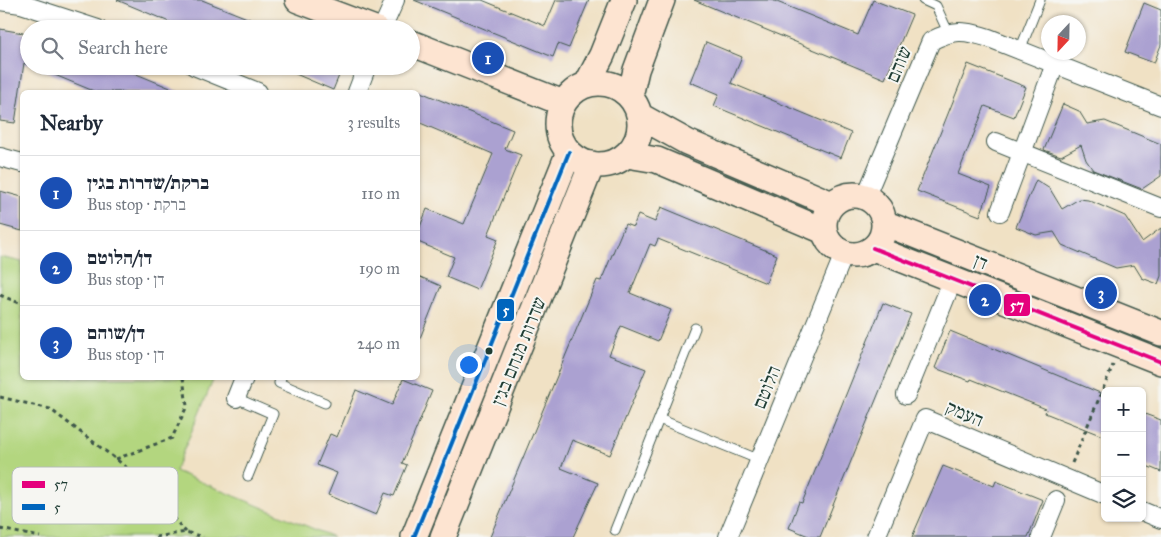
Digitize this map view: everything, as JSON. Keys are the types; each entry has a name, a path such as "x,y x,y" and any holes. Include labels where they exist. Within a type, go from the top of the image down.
{"street":[{"path":"298,0 351,20"},
{"path":"386,20 395,0"},
{"path":"587,84 602,55 624,0"},
{"path":"662,0 636,70 635,106 639,137 627,155 616,162 604,165 580,160 569,152 562,141 558,128 559,115 564,103 574,92 587,84 599,82 610,84 621,88 635,106 687,142 832,204"},
{"path":"0,1 21,4 70,20"},
{"path":"948,32 968,31 1160,103"},
{"name":"שוהם","path":"865,198 931,41 948,32"},
{"path":"420,47 564,103"},
{"path":"1000,212 1055,64"},
{"path":"216,75 253,90"},
{"path":"358,90 364,75"},
{"path":"996,142 1161,208"},
{"name":"שדרות מנחם בגין","path":"414,537 569,152"},
{"path":"627,155 657,160 824,230"},
{"path":"0,157 20,162"},
{"name":"שדרות מנחם בגין","path":"443,537 592,164"},
{"path":"850,195 865,198 878,207 884,223 882,237 873,248 859,255 844,254 832,247 824,230 826,212 832,204 850,195"},
{"name":"דן","path":"884,223 1161,333"},
{"name":"דן","path":"873,248 1161,362"},
{"name":"הלוטם","path":"728,537 844,254"},
{"name":"דן","path":"906,395 953,280"},
{"path":"236,398 243,380"},
{"name":"העמק","path":"876,537 926,419 1101,493"},
{"path":"1041,537 1056,500"},
{"path":"1146,513 1161,519"}],"lane":[{"path":"923,0 936,6 948,32"},
{"path":"1020,50 1040,0"},
{"path":"616,530 694,328"},
{"path":"280,380 279,383 325,403"},
{"path":"236,398 273,414 248,476"},
{"path":"659,419 760,460"}],"path":[{"path":"0,295 20,303"},
{"path":"1066,479 1120,346"},
{"path":"116,459 172,438 187,406 183,380"},
{"path":"0,397 50,409 116,459 124,467"},
{"path":"178,524 186,532"},
{"path":"0,529 40,537"},
{"path":"156,537 186,532 203,537"}],"green space":[{"path":"0,257 20,262 20,380 213,380 177,467 12,467 12,524 178,524 178,472 333,537 0,537"}],"building":[{"path":"117,0 202,0 252,20 165,20"},
{"path":"414,0 482,0 545,26 556,0 589,0 569,48 558,44 553,57"},
{"path":"694,0 772,0 858,35 873,0 912,15 885,79"},
{"path":"1144,3 1161,10 1161,45 1154,63 1125,52"},
{"path":"0,29 20,32 20,75 22,75 15,123 0,121"},
{"path":"706,42 742,57 731,83 851,133 841,158 714,106 719,94 690,82"},
{"path":"968,64 1026,87 1014,117 985,106 958,174 991,187 980,216 917,191"},
{"path":"55,75 139,75 175,90 91,90"},
{"path":"298,75 339,75 333,90"},
{"path":"420,92 513,130 505,149 521,155 488,235 498,239 477,290 446,277 454,257 420,243 420,227 427,209 464,224 493,154 420,123"},
{"path":"1063,104 1079,111 1087,124 1105,121 1161,144 1161,176 1142,189 1093,170 1086,160 1081,145 1061,156 1044,150"},
{"path":"1036,180 1050,189 1062,209 1079,199 1088,200 1125,216 1142,242 1161,228 1161,276 1158,284 1142,278 1134,265 1116,268 1062,245 1054,232 1036,235 1016,227"},
{"path":"0,191 20,196 20,230 0,225"},
{"path":"661,207 777,255 766,283 658,239 655,246 650,244 630,293 671,310 658,341 621,326 609,355 646,369 610,455 572,440 561,468 598,483 573,537 490,537 597,280 601,281 625,224 633,227 638,215 655,222"},
{"path":"420,277 441,286 420,338"},
{"path":"883,303 911,314 820,537 811,537 789,528 799,502 802,503"},
{"path":"950,331 1101,393 1101,435 1045,413 1046,409 971,379 970,381 935,368"},
{"path":"403,380 432,391 402,463 407,465 394,496 385,493 376,515 328,495 337,473 317,465 330,434 337,437 356,390 392,405"},
{"path":"1146,414 1161,420 1161,472 1146,466"},
{"path":"943,466 994,486 996,481 1043,500 1028,537 912,537"}],"transit line":[{"name":"5","path":"414,537 569,152"},
{"name":"57","path":"873,248 1161,362"}],"place":[{"name":"ברקת/שדרות בגין","path":"488,58"},
{"name":"דן/שוהם","path":"1101,293"},
{"name":"דן/הלוטם","path":"985,300"}]}
